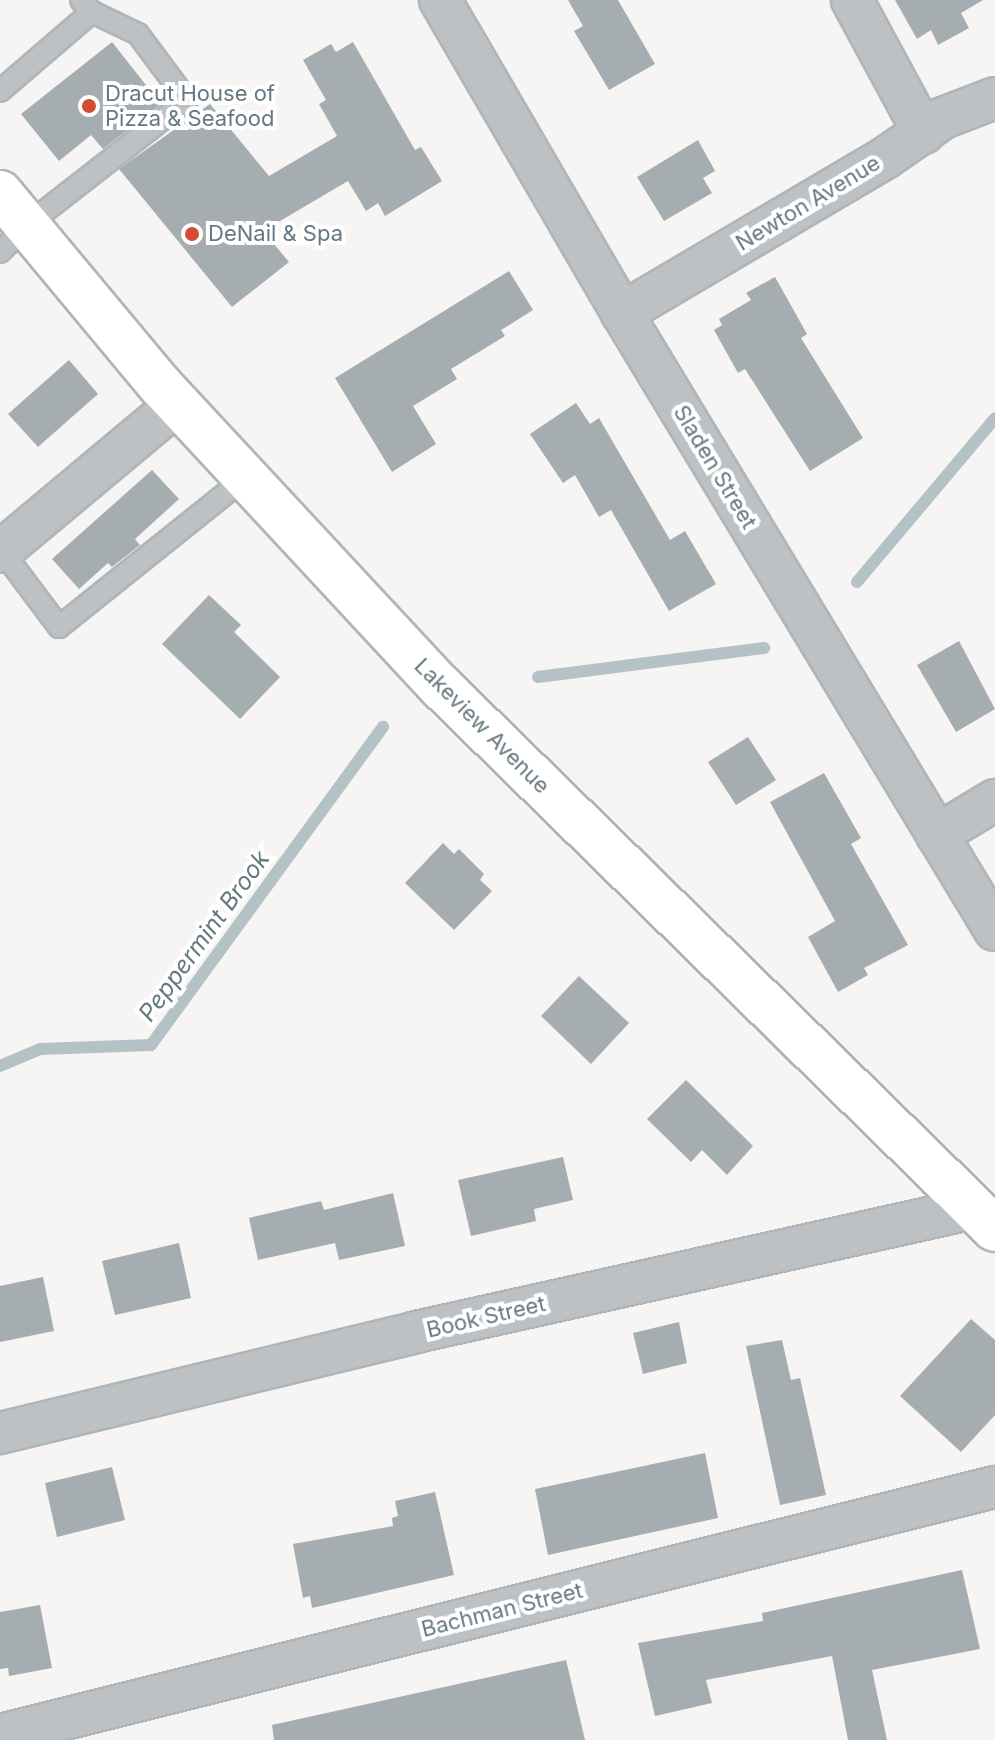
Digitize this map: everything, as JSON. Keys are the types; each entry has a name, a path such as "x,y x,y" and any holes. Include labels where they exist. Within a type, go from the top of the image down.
{"main road":[{"name":"Lakeview Avenue","path":"9,223 441,687 985,1218"}],"street":[{"name":"Sladen Street","path":"440,0 622,313 995,930"},
{"path":"852,0 924,133"},
{"name":"Newton Avenue","path":"622,313 924,133 943,118 995,98"},
{"path":"1,552 177,404"},
{"path":"937,835 995,800"},
{"name":"Book Street","path":"0,1433 416,1332 985,1218"},
{"name":"Bachman Street","path":"8,1733 995,1487"}],"lane":[{"path":"0,91 86,6 138,34 187,100 9,223"},
{"path":"1,552 59,627 246,477"}],"building":[{"path":"568,0 618,0 655,64 609,90 574,31 583,26"},
{"path":"895,0 983,0 961,13 969,28 938,45 931,30 917,39"},
{"name":"Dracut House of Pizza & Seafood","path":"112,42 161,104 103,149 91,135 59,161 21,114"},
{"path":"353,42 415,150 421,147 442,181 385,216 378,203 366,211 348,181 263,231 289,262 232,307 119,169 210,104 269,176 337,136 319,104 326,100 303,60 331,44 336,52"},
{"path":"698,140 715,171 703,178 712,193 664,221 637,177"},
{"path":"509,271 533,310 501,330 505,336 451,369 457,379 413,406 436,444 392,472 335,378"},
{"path":"775,277 807,334 801,338 863,438 810,471 745,369 738,373 714,330 722,325 719,319 751,300 746,293"},
{"path":"69,360 98,394 38,447 8,414"},
{"path":"576,403 590,424 599,418 670,540 685,531 716,584 669,611 611,510 599,517 575,475 563,483 530,434"},
{"path":"152,470 179,499 135,539 140,545 112,567 108,563 79,589 52,559"},
{"path":"209,595 241,625 234,632 280,677 240,719 162,644"},
{"path":"959,641 995,709 956,732 917,665"},
{"path":"748,737 776,780 736,805 708,762"},
{"path":"824,773 861,838 851,844 908,945 864,968 868,975 838,992 808,937 835,921 770,802"},
{"path":"443,843 454,854 459,849 484,874 480,880 492,891 454,930 405,883"},
{"path":"579,976 629,1023 591,1064 541,1016"},
{"path":"686,1080 753,1146 727,1175 702,1150 691,1162 647,1119"},
{"path":"563,1157 573,1200 534,1209 536,1221 471,1236 458,1180"},
{"path":"393,1193 405,1246 339,1260 335,1243 258,1260 249,1218 321,1201 324,1210"},
{"path":"179,1243 191,1298 115,1315 102,1261"},
{"path":"43,1277 54,1331 0,1342 0,1286"},
{"path":"971,1319 995,1340 995,1415 961,1452 900,1396"},
{"path":"679,1322 687,1363 643,1374 633,1333"},
{"path":"782,1340 791,1380 800,1378 826,1495 780,1505 746,1346"},
{"path":"705,1453 718,1518 548,1555 535,1489"},
{"path":"112,1467 125,1520 57,1537 45,1483"},
{"path":"435,1492 454,1575 312,1608 310,1596 303,1598 293,1544 393,1526 392,1518 398,1516 395,1501"},
{"path":"962,1570 980,1649 872,1670 887,1740 848,1740 832,1656 706,1680 712,1703 655,1716 638,1643 763,1621 762,1613"},
{"path":"40,1605 52,1668 9,1676 8,1668 0,1669 0,1612"},
{"path":"566,1660 585,1740 274,1740 272,1725"}],"waterway":[{"name":"Peppermint Brook","path":"857,582 995,418"},
{"name":"Peppermint Brook","path":"538,677 764,648"},
{"name":"Peppermint Brook","path":"0,1066 40,1049 151,1045 383,727"}],"place":[{"name":"Dracut House of Pizza & Seafood","path":"89,106"},
{"name":"DeNail & Spa","path":"192,234"}]}
